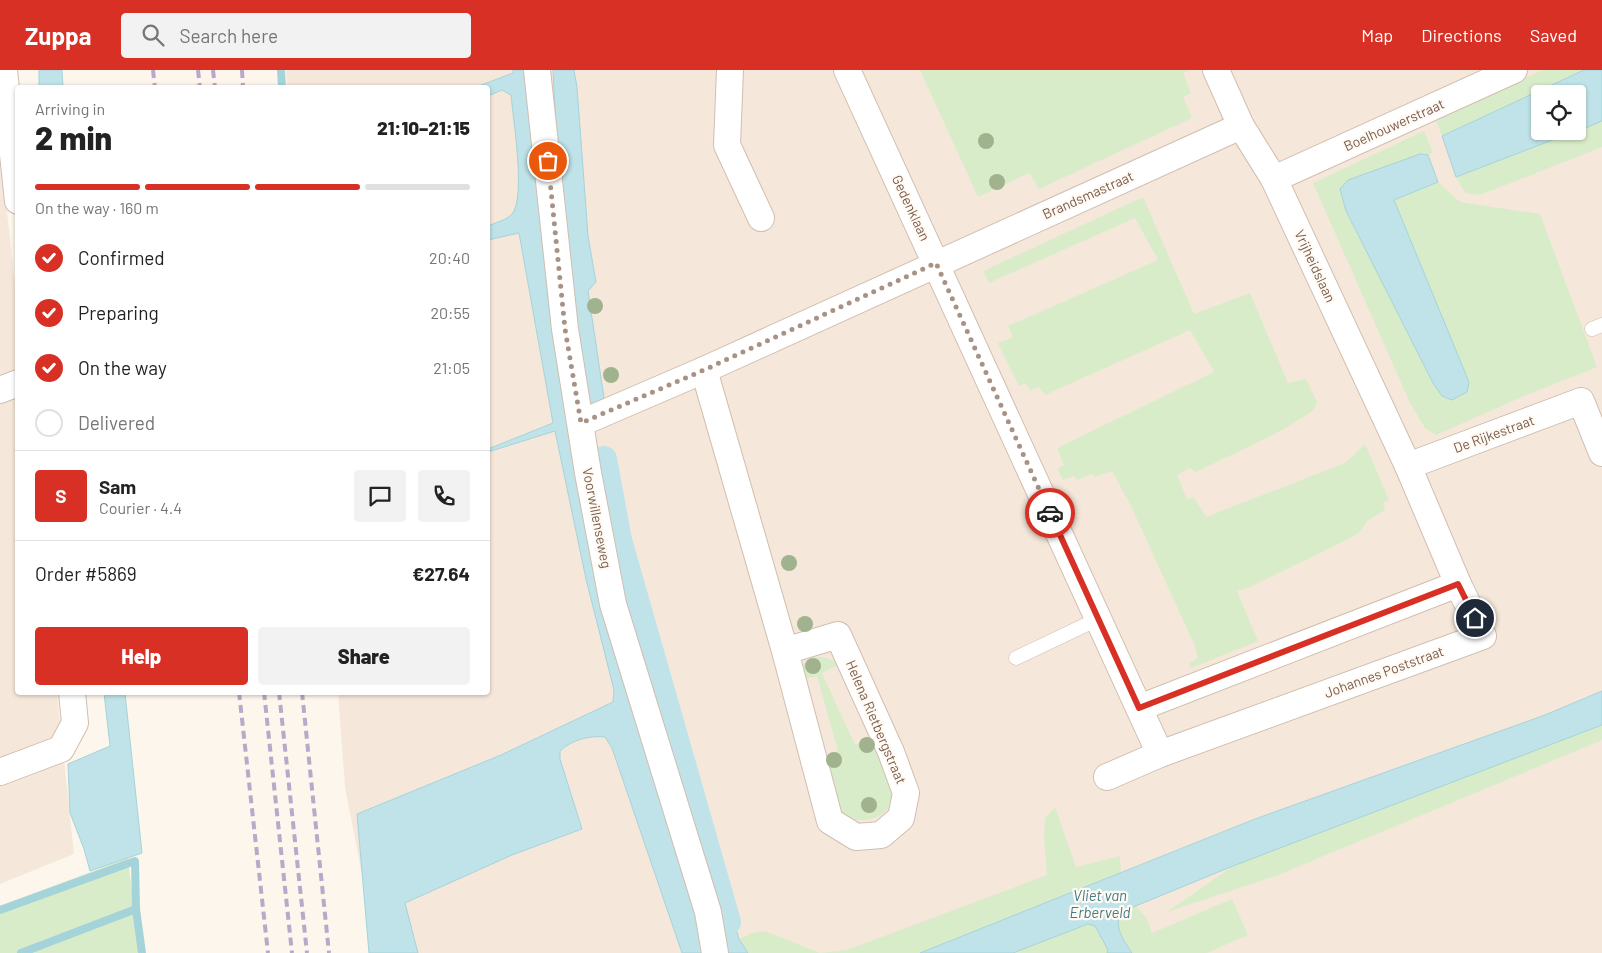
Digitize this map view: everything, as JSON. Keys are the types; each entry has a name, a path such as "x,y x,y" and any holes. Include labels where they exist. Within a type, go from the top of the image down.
{"street":[{"path":"4,70 15,173"},
{"name":"Voorwillenseweg","path":"537,70 565,329 588,474 613,604 708,912 715,953"},
{"path":"730,70 728,145 762,218"},
{"name":"Gedenklaan","path":"847,70 1160,754"},
{"name":"Vrijheidslaan","path":"1216,70 1240,126 1274,179 1408,466 1458,584"},
{"name":"Boelhouwerstraat","path":"1274,179 1514,70"},
{"name":"Brandsmastraat","path":"581,423 704,370 1240,126"},
{"name":"Helena Rietbergstraat","path":"704,370 785,651 830,821 856,837 881,835 901,818 906,793 892,752 838,635 785,651"},
{"path":"0,390 15,384"},
{"name":"De Rijkestraat","path":"1408,466 1581,401 1602,453"},
{"path":"1139,708 1458,584"},
{"name":"Johannes Poststraat","path":"1107,777 1160,754 1483,636 1458,584"},
{"path":"0,772 61,749 76,723 72,695"}],"lane":[{"path":"1016,658 1098,619"}],"shaded area":[{"path":"286,70 1602,70 1602,953 377,953 345,787 338,695 490,695 490,85 287,85"},
{"path":"0,146 15,286 15,695 57,695 74,854 0,884"}],"green space":[{"path":"920,70 1190,70 1183,73 1191,93 1183,97 1192,118 1039,189 1029,173 978,197"},
{"path":"1543,70 1584,70 1552,85 1531,85 1531,95 1442,136 1435,118"},
{"path":"1602,121 1602,147 1480,195 1465,193 1456,177 1552,140 1586,140 1586,127"},
{"path":"1424,131 1433,153 1428,155 1420,154 1348,180 1442,396 1452,400 1467,392 1469,382 1394,200 1438,182 1460,202 1540,214 1597,367 1524,396 1436,435 1425,428 1410,403 1313,183"},
{"path":"1143,197 1194,314 1250,293 1288,383 1306,379 1317,402 1313,411 1277,433 1196,472 1189,468 1177,475 1187,499 1194,497 1206,517 1345,463 1365,444 1389,500 1383,502 1385,510 1367,521 1361,531 1354,536 1250,587 1237,591 1258,641 1191,668 1189,663 1198,658 1194,644 1131,506 1112,471 1094,477 1092,474 1077,480 1074,476 1063,480 1057,469 1064,465 1057,448 1214,372 1190,330 1045,395 1039,387 1030,391 1026,383 1019,386 998,343 1013,337 1008,326 1158,260 1135,218 989,283 983,271"},
{"path":"816,657 828,658 838,665 822,673 855,745 872,737 893,783 894,788 889,806 885,812 872,819 856,820 841,817 820,757 838,751 817,676 798,681 802,665"},
{"path":"1602,725 1602,740 1278,875 1167,912 1233,866"},
{"path":"1055,807 1076,867 1120,856 1121,873 920,953 820,953 847,950 1047,875 1044,837 1045,818"},
{"path":"128,858 133,902 137,900 142,953 0,953 0,906"},
{"path":"1232,899 1248,935 1207,953 1132,953 1123,939 1119,927 1118,916 1121,912 1136,906 1147,919 1152,933"},
{"path":"1088,924 1095,926 1108,950 1107,953 1013,953"},
{"path":"765,931 820,953 748,953 739,939 751,933"}],"water":[{"path":"39,70 62,70 63,85 39,85"},
{"path":"513,70 526,70 549,306 568,422 695,912 703,953 682,953 612,748 605,737 599,737 575,741 560,751 560,759 582,829 512,855 405,903 418,953 369,953 357,814 501,755 613,702 614,690 586,579 555,431 490,451 490,448 553,423 519,233 490,240 490,225 510,216 516,205 518,157 511,95 502,90 490,95 490,85 481,85 513,73"},
{"path":"553,70 574,70 577,87 588,236 596,282 588,291 604,398 587,406 558,167"},
{"path":"1584,70 1602,70 1602,121 1586,128 1586,85 1552,85"},
{"path":"1531,95 1531,140 1553,140 1456,177 1442,136"},
{"path":"1420,154 1428,155 1438,182 1394,200 1469,382 1467,392 1452,400 1442,396 1433,383 1346,211 1340,189 1348,180"},
{"name":"Vliet van Erberveld","path":"1602,691 1602,725 1233,866 1121,912 1118,923 1119,928 1132,953 1107,953 1108,950 1095,926 1088,924 1013,953 920,953 1255,819 1545,715"},
{"path":"104,695 125,695 142,853 90,871 70,813 68,764 110,746"},
{"path":"734,922 739,939 748,953 728,953 719,923"}],"waterway":[{"path":"281,70 282,85"},
{"path":"604,459 619,540 728,922"},
{"path":"0,910 135,861 136,909 21,953"},
{"path":"136,909 142,953"}],"railway":[{"path":"153,70 155,85"},
{"path":"198,70 200,85"},
{"path":"213,70 215,85"},
{"path":"242,70 243,85"},
{"path":"239,695 268,953"},
{"path":"264,695 292,953"},
{"path":"279,695 307,953"},
{"path":"302,695 329,953"}],"way so far":[{"path":"548,161 565,329 581,423 704,370 936,263 1050,513"}],"route":[{"path":"1050,513 1139,708 1458,584 1475,618"}]}
